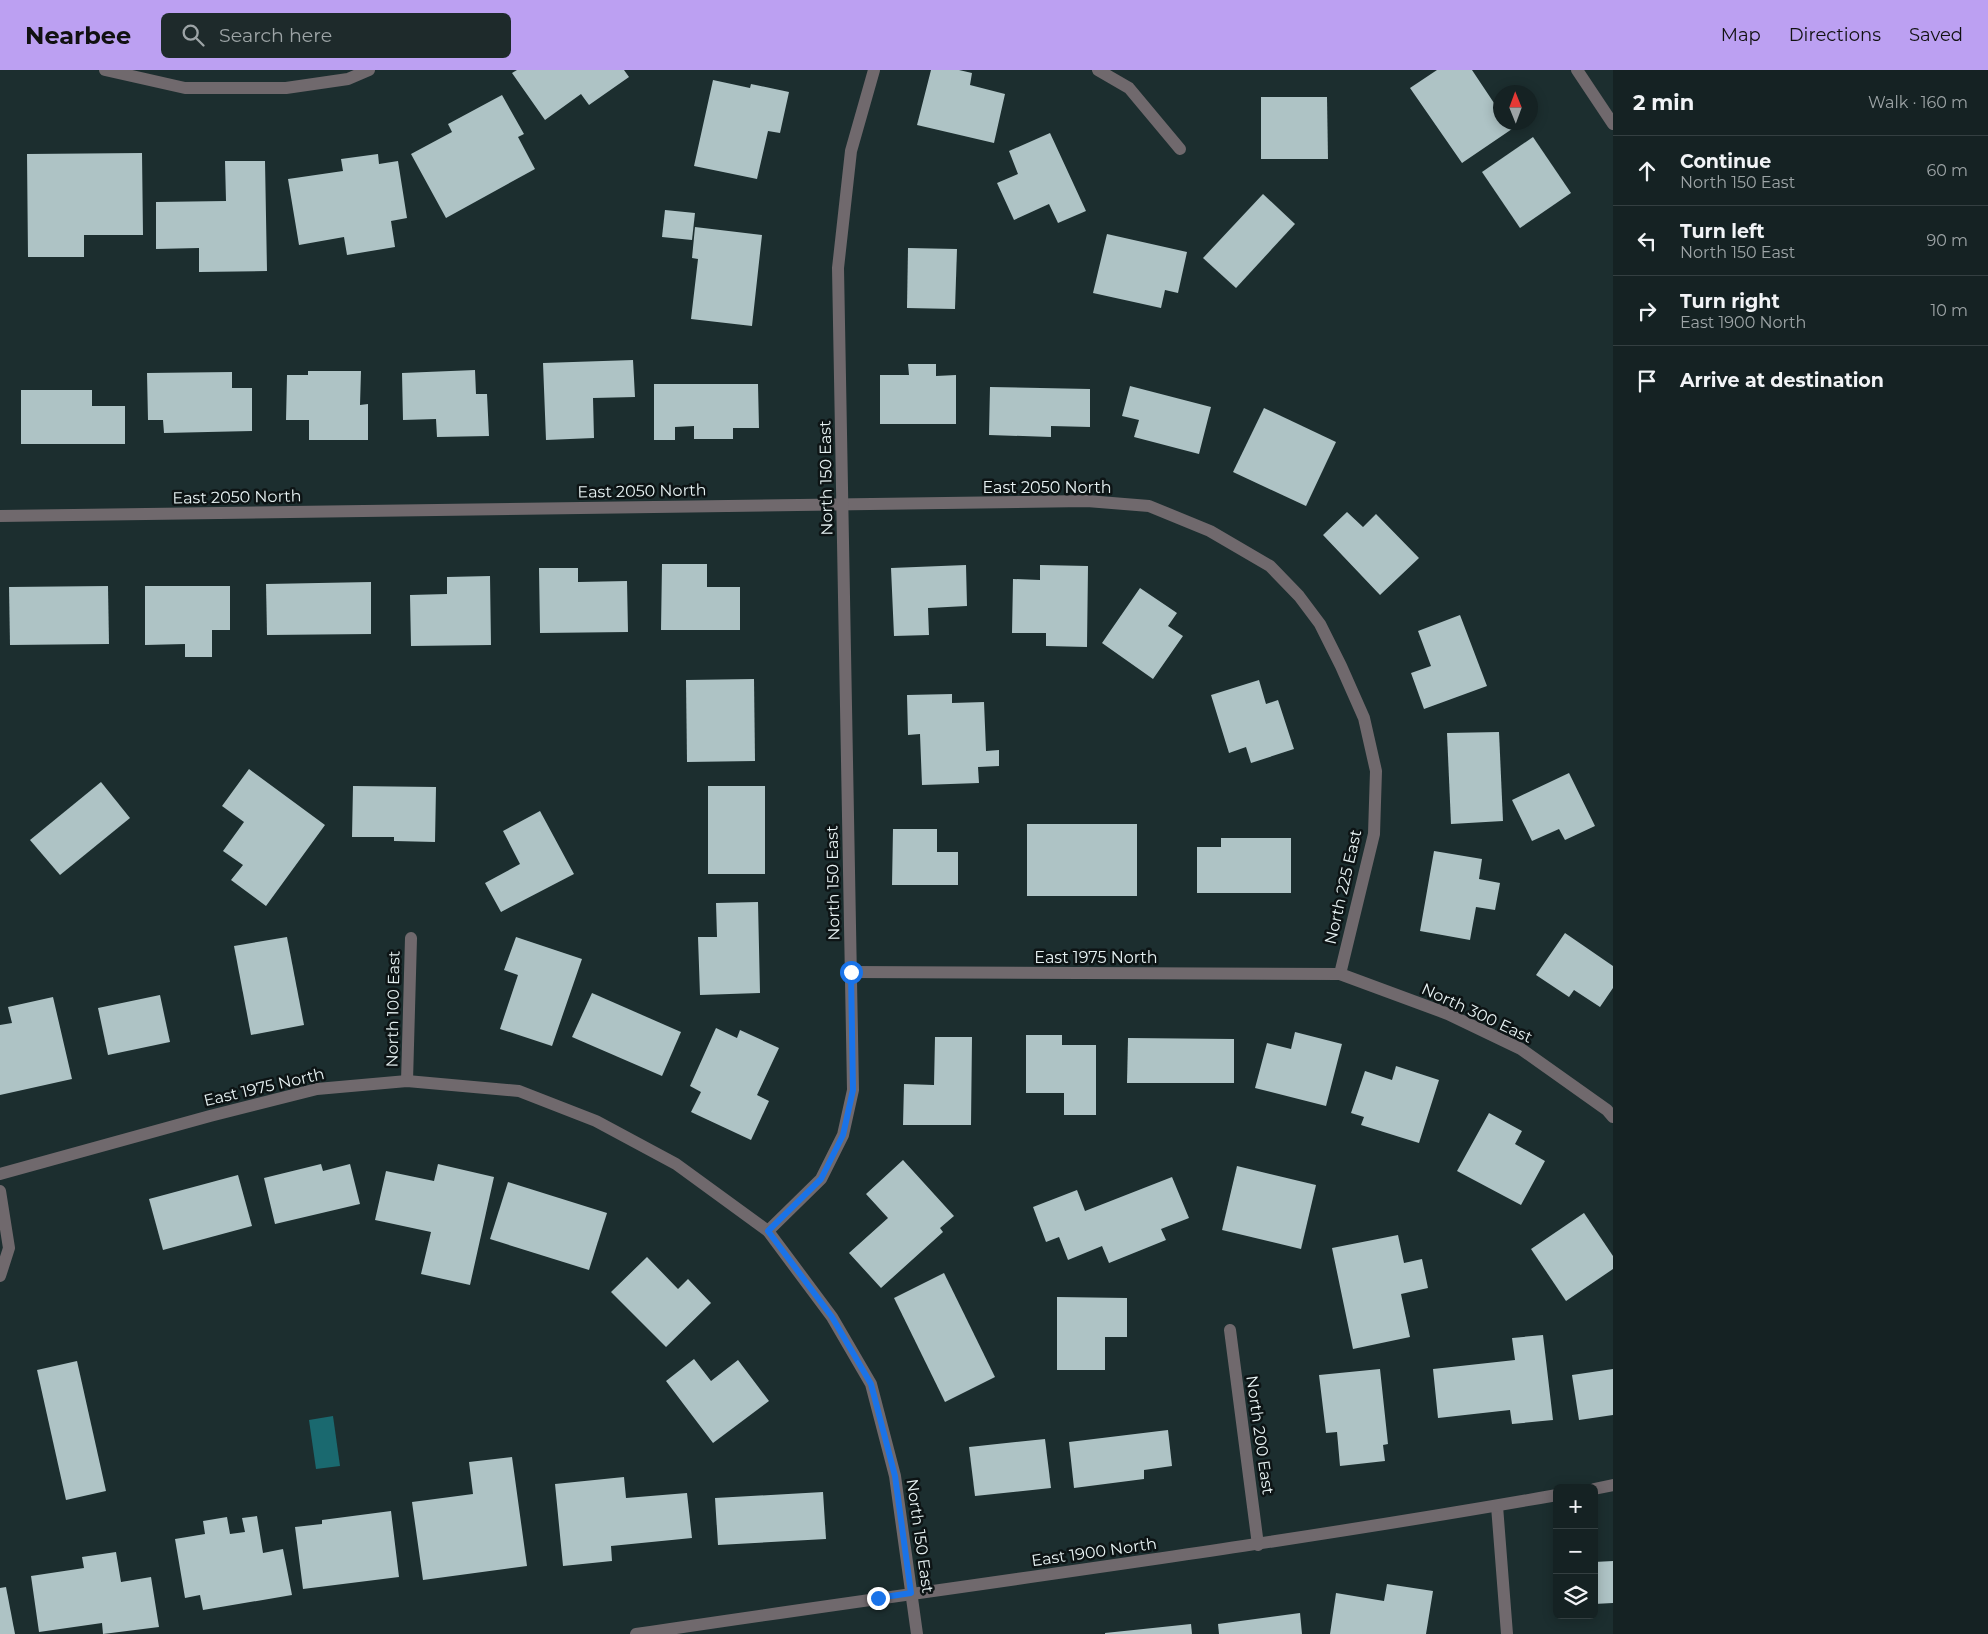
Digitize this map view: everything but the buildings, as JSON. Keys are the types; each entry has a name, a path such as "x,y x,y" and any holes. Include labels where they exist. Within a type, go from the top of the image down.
{"street":[{"path":"105,70 185,88 286,88 348,79 369,70"},
{"name":"North 150 East","path":"874,70 851,150 838,268 853,1090 843,1135 821,1179 768,1231 832,1317 871,1384 895,1476 917,1634"},
{"path":"1098,70 1129,88 1180,149"},
{"path":"1577,70 1613,124"},
{"name":"East 2050 North","path":"0,516 1087,501 1149,506 1210,531 1270,566"},
{"name":"North 225 East","path":"1270,566 1299,596 1320,624 1342,666 1364,718 1376,771 1374,834 1340,974"},
{"name":"North 100 East","path":"407,1081 411,938"},
{"name":"East 1975 North","path":"851,972 1340,974"},
{"name":"North 300 East","path":"1340,974 1448,1014 1521,1049 1607,1110 1613,1117"},
{"name":"East 1975 North","path":"0,1174 210,1116 317,1089 407,1081 520,1091 596,1120 676,1164 768,1231"},
{"path":"0,1191 9,1248 0,1276"},
{"name":"North 200 East","path":"1230,1330 1258,1545"},
{"path":"1598,1488 1613,1485"},
{"name":"East 1900 North","path":"636,1634 911,1593 1258,1545 1553,1496"},
{"path":"1498,1506 1507,1634"}],"water":[{"path":"333,1416 340,1466 316,1469 309,1420"}],"route":[{"path":"851,972 853,1090 843,1135 821,1179 768,1231 832,1317 871,1384 895,1476 911,1593 878,1598"}]}
